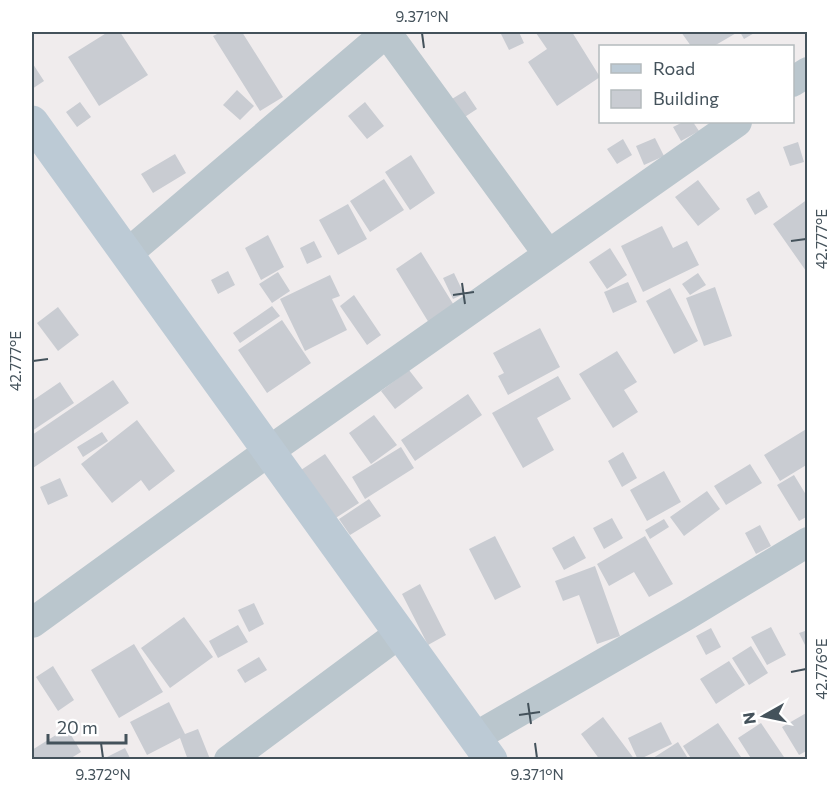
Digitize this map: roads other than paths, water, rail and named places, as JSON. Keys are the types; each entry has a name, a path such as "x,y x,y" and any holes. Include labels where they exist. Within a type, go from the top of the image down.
{"main road":[{"path":"32,122 483,748"}],"street":[{"path":"127,254 386,32 548,254"},
{"path":"794,81 807,72"},
{"path":"32,623 269,451 736,123"},
{"path":"483,748 687,615 807,542"},
{"path":"229,759 400,633"}]}
